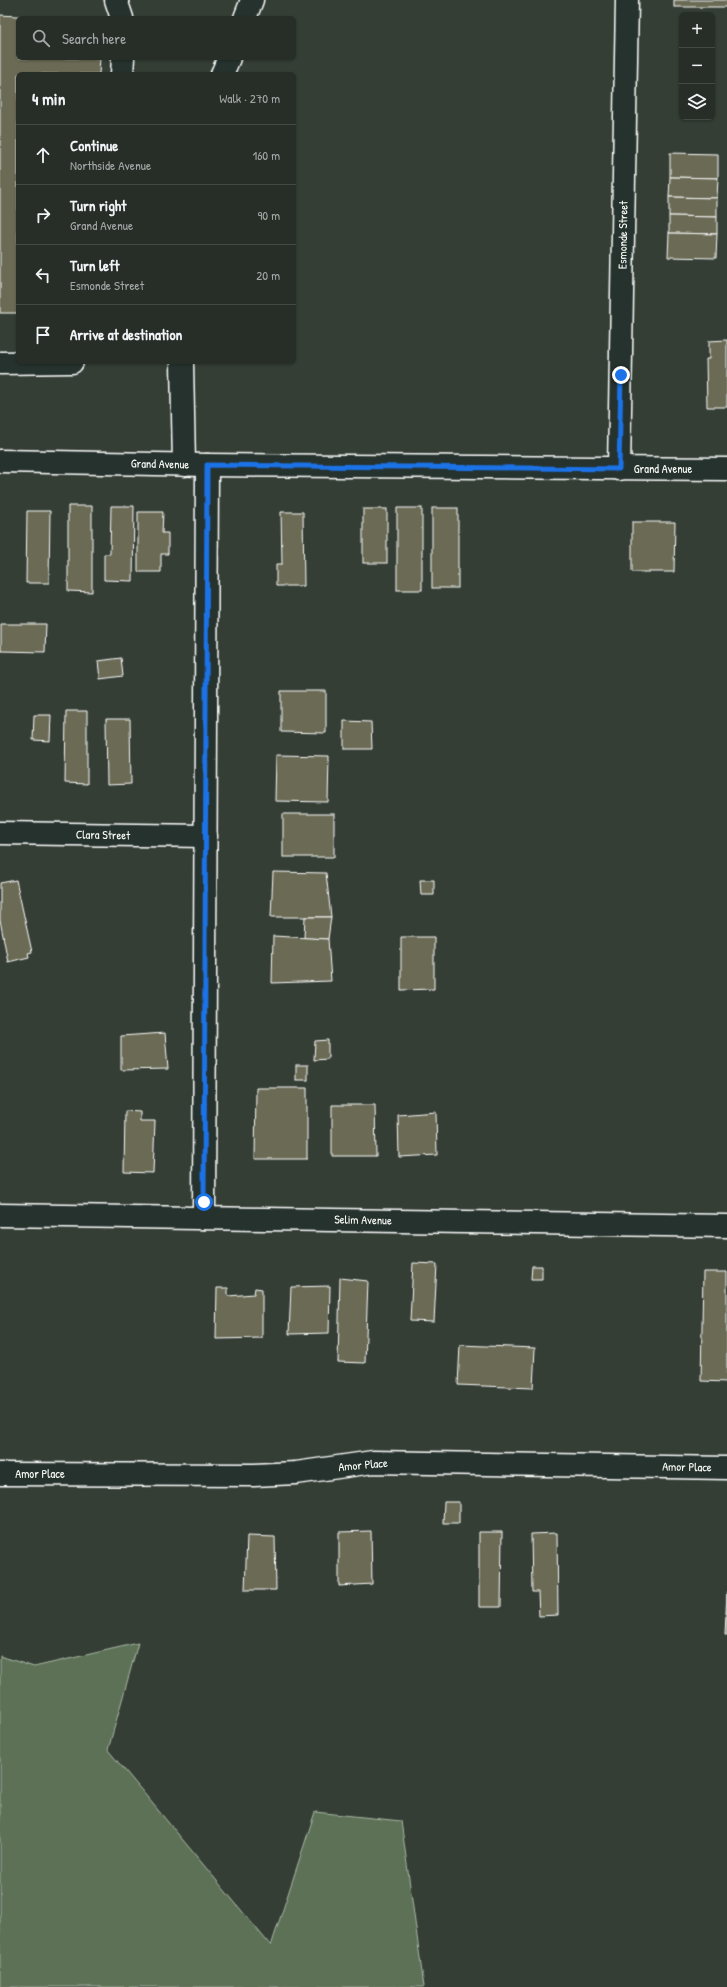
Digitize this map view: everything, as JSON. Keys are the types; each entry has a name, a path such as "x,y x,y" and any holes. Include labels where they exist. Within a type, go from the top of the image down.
{"street":[{"path":"116,0 121,16"},
{"path":"246,16 252,0"},
{"name":"Esmonde Street","path":"619,469 628,0"},
{"path":"122,72 123,60"},
{"path":"223,72 228,60"},
{"path":"0,363 16,363"},
{"path":"182,364 184,464"},
{"name":"Grand Avenue","path":"0,461 207,465 727,469"},
{"path":"204,1218 207,465"},
{"name":"Clara Street","path":"0,833 206,836"},
{"name":"Selim Avenue","path":"0,1215 727,1226"},
{"name":"Amor Place","path":"0,1474 254,1475 296,1473 373,1462 727,1468"}],"green space":[{"path":"138,1643 108,1750 271,1946 315,1812 401,1821 424,1987 0,1987 0,1656 34,1667"}],"building":[{"path":"674,0 727,0 727,7 674,7"},
{"path":"0,15 16,16 16,60 100,60 99,72 16,72 16,313 0,313"},
{"path":"670,153 718,154 718,178 670,177"},
{"path":"670,177 718,178 717,198 669,197"},
{"path":"669,197 717,198 717,217 669,216"},
{"path":"669,216 717,217 717,234 669,233"},
{"path":"669,233 717,234 716,258 668,257"},
{"path":"727,340 727,407 707,407 706,359 709,359 709,341"},
{"path":"68,506 92,506 92,592 68,591"},
{"path":"111,506 134,506 133,581 104,580 104,554 110,554"},
{"path":"397,508 422,508 422,590 397,590"},
{"path":"432,508 458,508 458,588 432,588"},
{"path":"363,509 387,509 387,563 363,563"},
{"path":"27,511 50,511 49,583 26,583"},
{"path":"138,512 163,512 162,533 168,533 168,554 161,554 161,572 138,572"},
{"path":"281,512 303,512 304,586 276,586 276,564 282,564"},
{"path":"632,522 675,522 674,572 632,572"},
{"path":"1,624 46,624 45,652 1,651"},
{"path":"121,658 123,676 100,679 98,661"},
{"path":"281,691 326,691 326,733 281,732"},
{"path":"66,711 87,711 87,784 65,783"},
{"path":"34,715 51,715 50,741 33,740"},
{"path":"106,719 130,719 131,784 107,785"},
{"path":"344,721 371,722 372,749 344,749"},
{"path":"276,755 329,756 328,802 275,801"},
{"path":"283,814 334,814 334,857 283,857"},
{"path":"273,872 326,873 331,917 271,917"},
{"path":"16,880 32,952 28,953 29,957 8,962 0,920 0,883"},
{"path":"420,880 434,880 434,895 421,895"},
{"path":"305,917 331,917 328,939 304,938"},
{"path":"273,936 328,939 331,981 272,983"},
{"path":"401,937 434,937 434,989 401,990"},
{"path":"165,1033 168,1069 121,1070 121,1036"},
{"path":"328,1040 328,1059 314,1060 315,1041"},
{"path":"296,1065 308,1065 308,1080 296,1080"},
{"path":"256,1088 307,1088 307,1159 255,1159"},
{"path":"332,1105 375,1105 376,1156 332,1156"},
{"path":"125,1111 140,1112 140,1121 155,1121 153,1173 124,1172"},
{"path":"436,1112 437,1155 399,1157 398,1115"},
{"path":"413,1263 437,1264 434,1322 410,1321"},
{"path":"532,1266 542,1266 542,1279 531,1279"},
{"path":"703,1272 727,1272 727,1382 701,1381"},
{"path":"340,1278 368,1281 365,1363 338,1362"},
{"path":"330,1286 329,1333 289,1334 291,1287"},
{"path":"217,1288 228,1288 228,1296 254,1294 255,1288 262,1289 262,1338 216,1339"},
{"path":"460,1345 535,1348 533,1388 458,1385"},
{"path":"444,1502 459,1502 459,1523 443,1523"},
{"path":"371,1531 372,1584 339,1586 339,1532"},
{"path":"479,1532 502,1532 501,1607 479,1607"},
{"path":"557,1533 558,1615 539,1616 538,1592 532,1592 531,1534"},
{"path":"247,1536 275,1537 276,1590 245,1590"},
{"path":"727,1591 727,1635 725,1635"}],"route":[{"path":"204,1202 207,465 619,469 621,375"}]}
